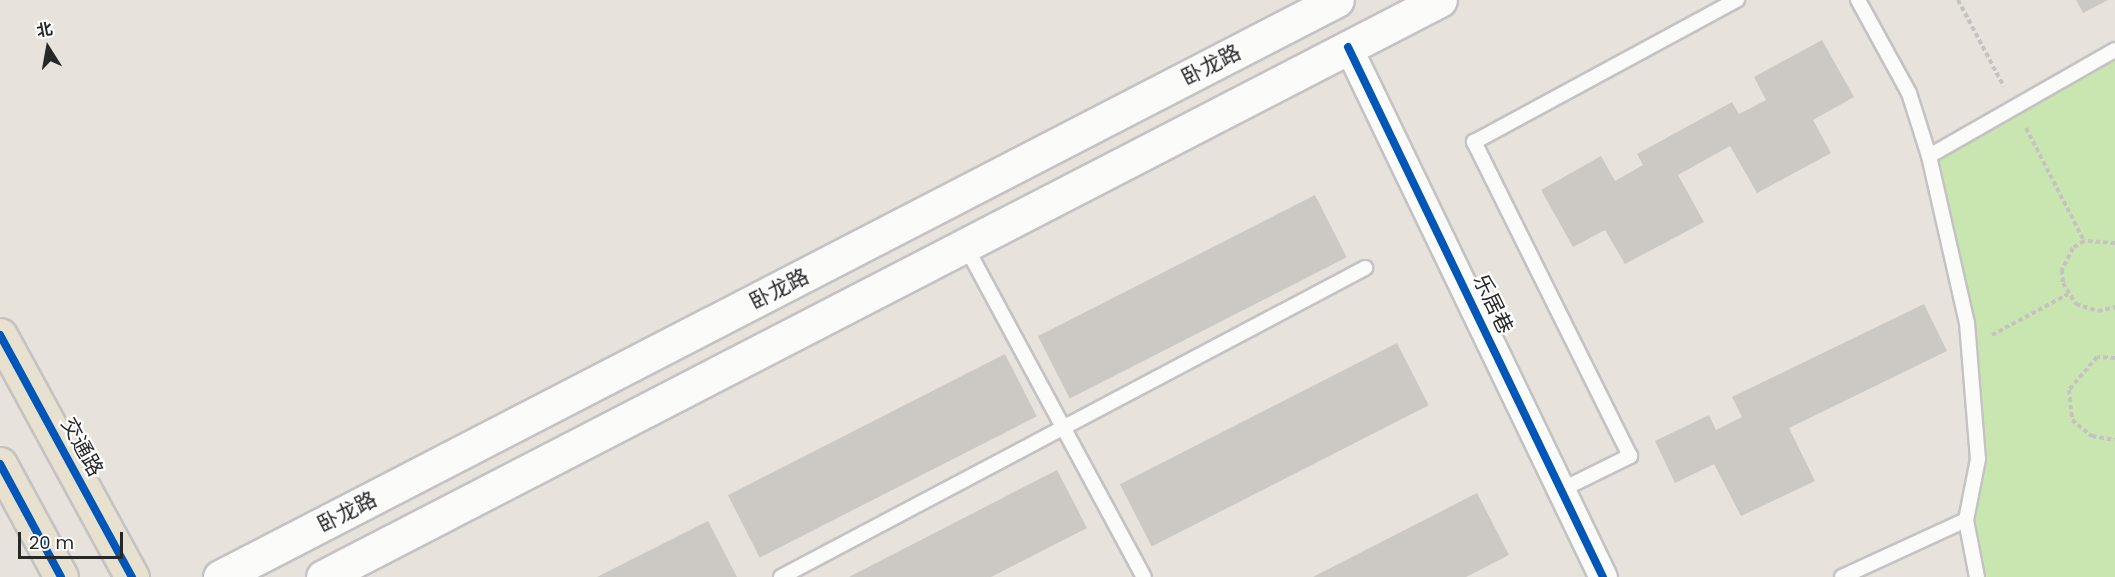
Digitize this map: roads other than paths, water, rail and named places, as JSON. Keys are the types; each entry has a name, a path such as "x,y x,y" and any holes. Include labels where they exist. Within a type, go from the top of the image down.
{"main road":[{"name":"卧龙路","path":"220,577 1337,0"},
{"path":"323,577 1440,0"},
{"name":"交通路","path":"0,335 132,577"},
{"path":"0,464 62,577"}],"street":[{"name":"乐居巷","path":"1348,47 1563,489 1603,577"}],"lane":[{"path":"1563,489 1630,456 1473,142 1737,0"},
{"path":"1858,0 1909,93 1929,156 1969,347 1978,459 1966,520 1977,577"},
{"path":"1929,156 2115,50"},
{"path":"965,245 1144,577"},
{"path":"780,577 1365,268"},
{"path":"1842,577 1966,520"}]}
